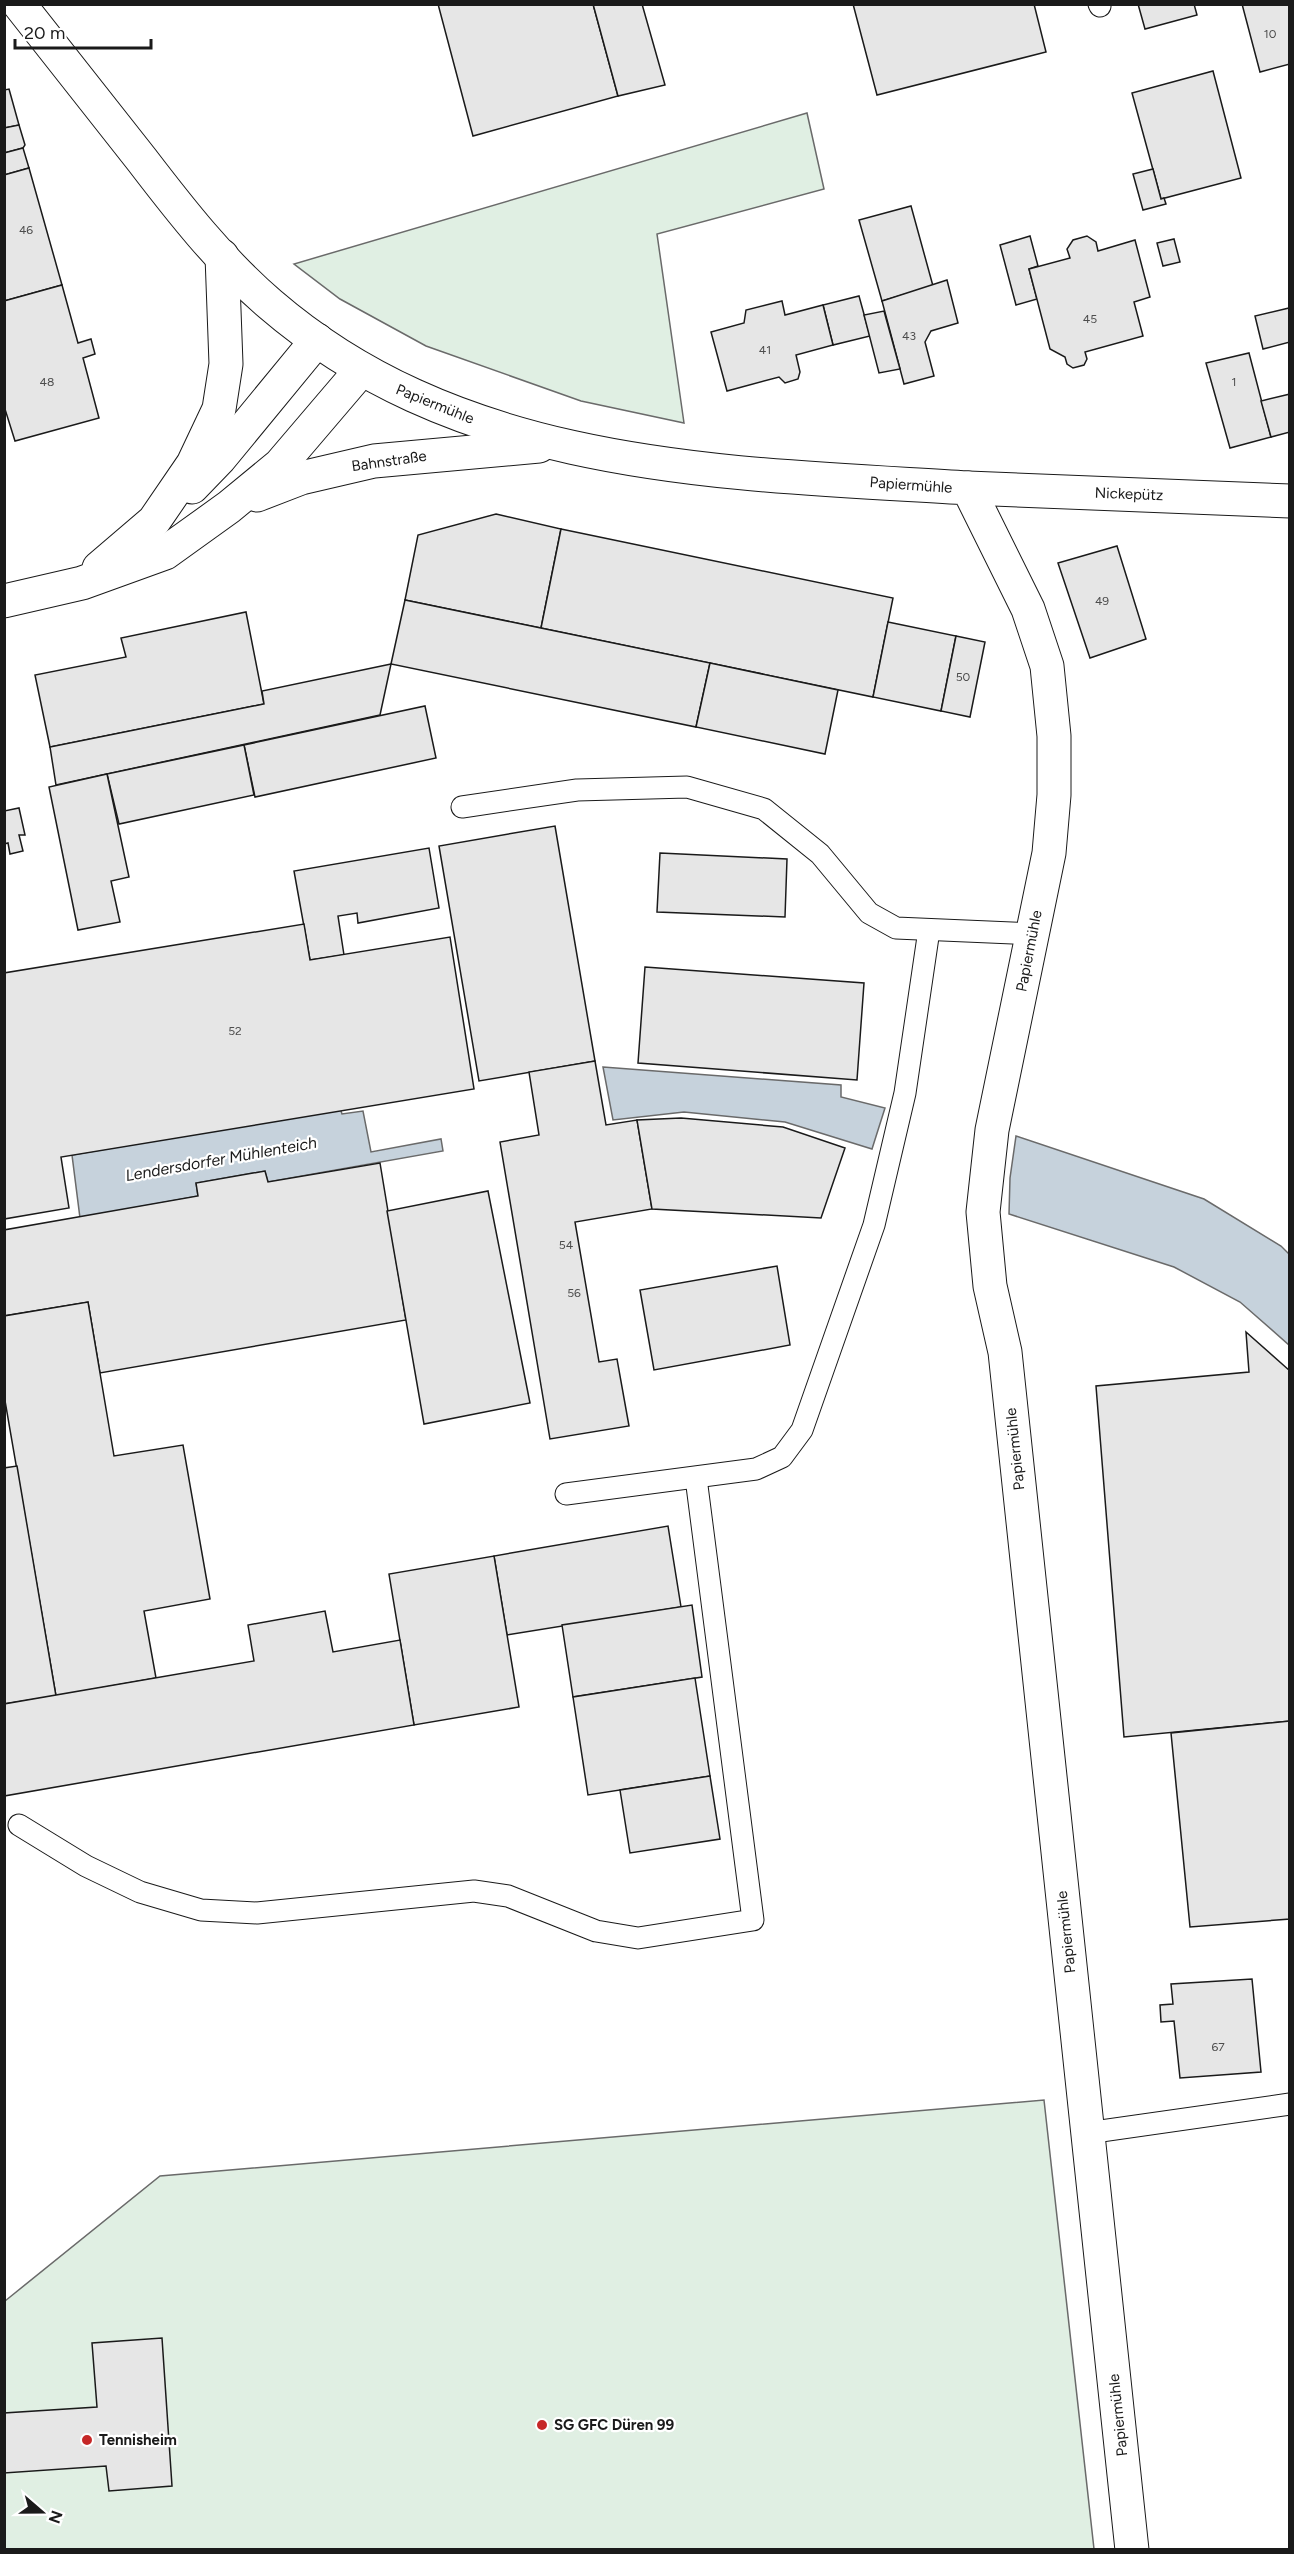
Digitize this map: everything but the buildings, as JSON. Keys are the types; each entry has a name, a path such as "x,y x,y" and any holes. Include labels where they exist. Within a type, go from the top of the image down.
{"street":[{"name":"Papiermühle","path":"19,4 194,227 269,304 361,370 405,394 467,418 555,445 641,461 754,475 968,488 1028,609 1047,666 1054,736 1054,795 1048,853 992,1130 983,1212 990,1286 1006,1363 1132,2550"},
{"name":"Bahnstraße","path":"154,521 192,464 219,409 226,364 222,256"},
{"name":"Bahnstraße","path":"82,583 185,494 220,458 318,340"},
{"name":"Bahnstraße","path":"4,601 82,583 165,553 230,507 280,465 361,370"},
{"name":"Bahnstraße","path":"230,507 301,478 374,460 555,445"},
{"name":"Nickepütz","path":"968,488 1290,501"}],"lane":[{"path":"462,807 577,790 687,787 764,808 820,854 869,913 896,928 1033,934"},
{"path":"566,1494 756,1469 782,1457 802,1430 874,1224 905,1093 929,930"},
{"path":"19,1825 86,1866 140,1892 201,1910 257,1913 474,1891 508,1896 596,1931 638,1938 753,1920 696,1478"},
{"path":"1087,2133 1290,2104"}],"green space":[{"path":"807,113 824,189 657,234 684,423 581,401 426,346 340,299 294,264"},
{"name":"SG GFC Düren 99","path":"1044,2100 1094,2549 5,2550 5,2301 160,2176"}],"water":[{"path":"603,1067 841,1085 841,1097 885,1108 872,1149 785,1122 684,1112 613,1120"},
{"name":"Lendersdorfer Mühlenteich","path":"340,1108 342,1114 363,1111 371,1152 441,1139 443,1151 268,1182 265,1171 196,1183 198,1196 80,1218 72,1155"},
{"path":"1016,1136 1204,1199 1281,1246 1289,1254 1289,1345 1240,1302 1174,1267 1009,1214 1010,1178"}],"place":[{"name":"SG GFC Düren 99","path":"542,2425"},
{"name":"Tennisheim","path":"87,2440"}]}
